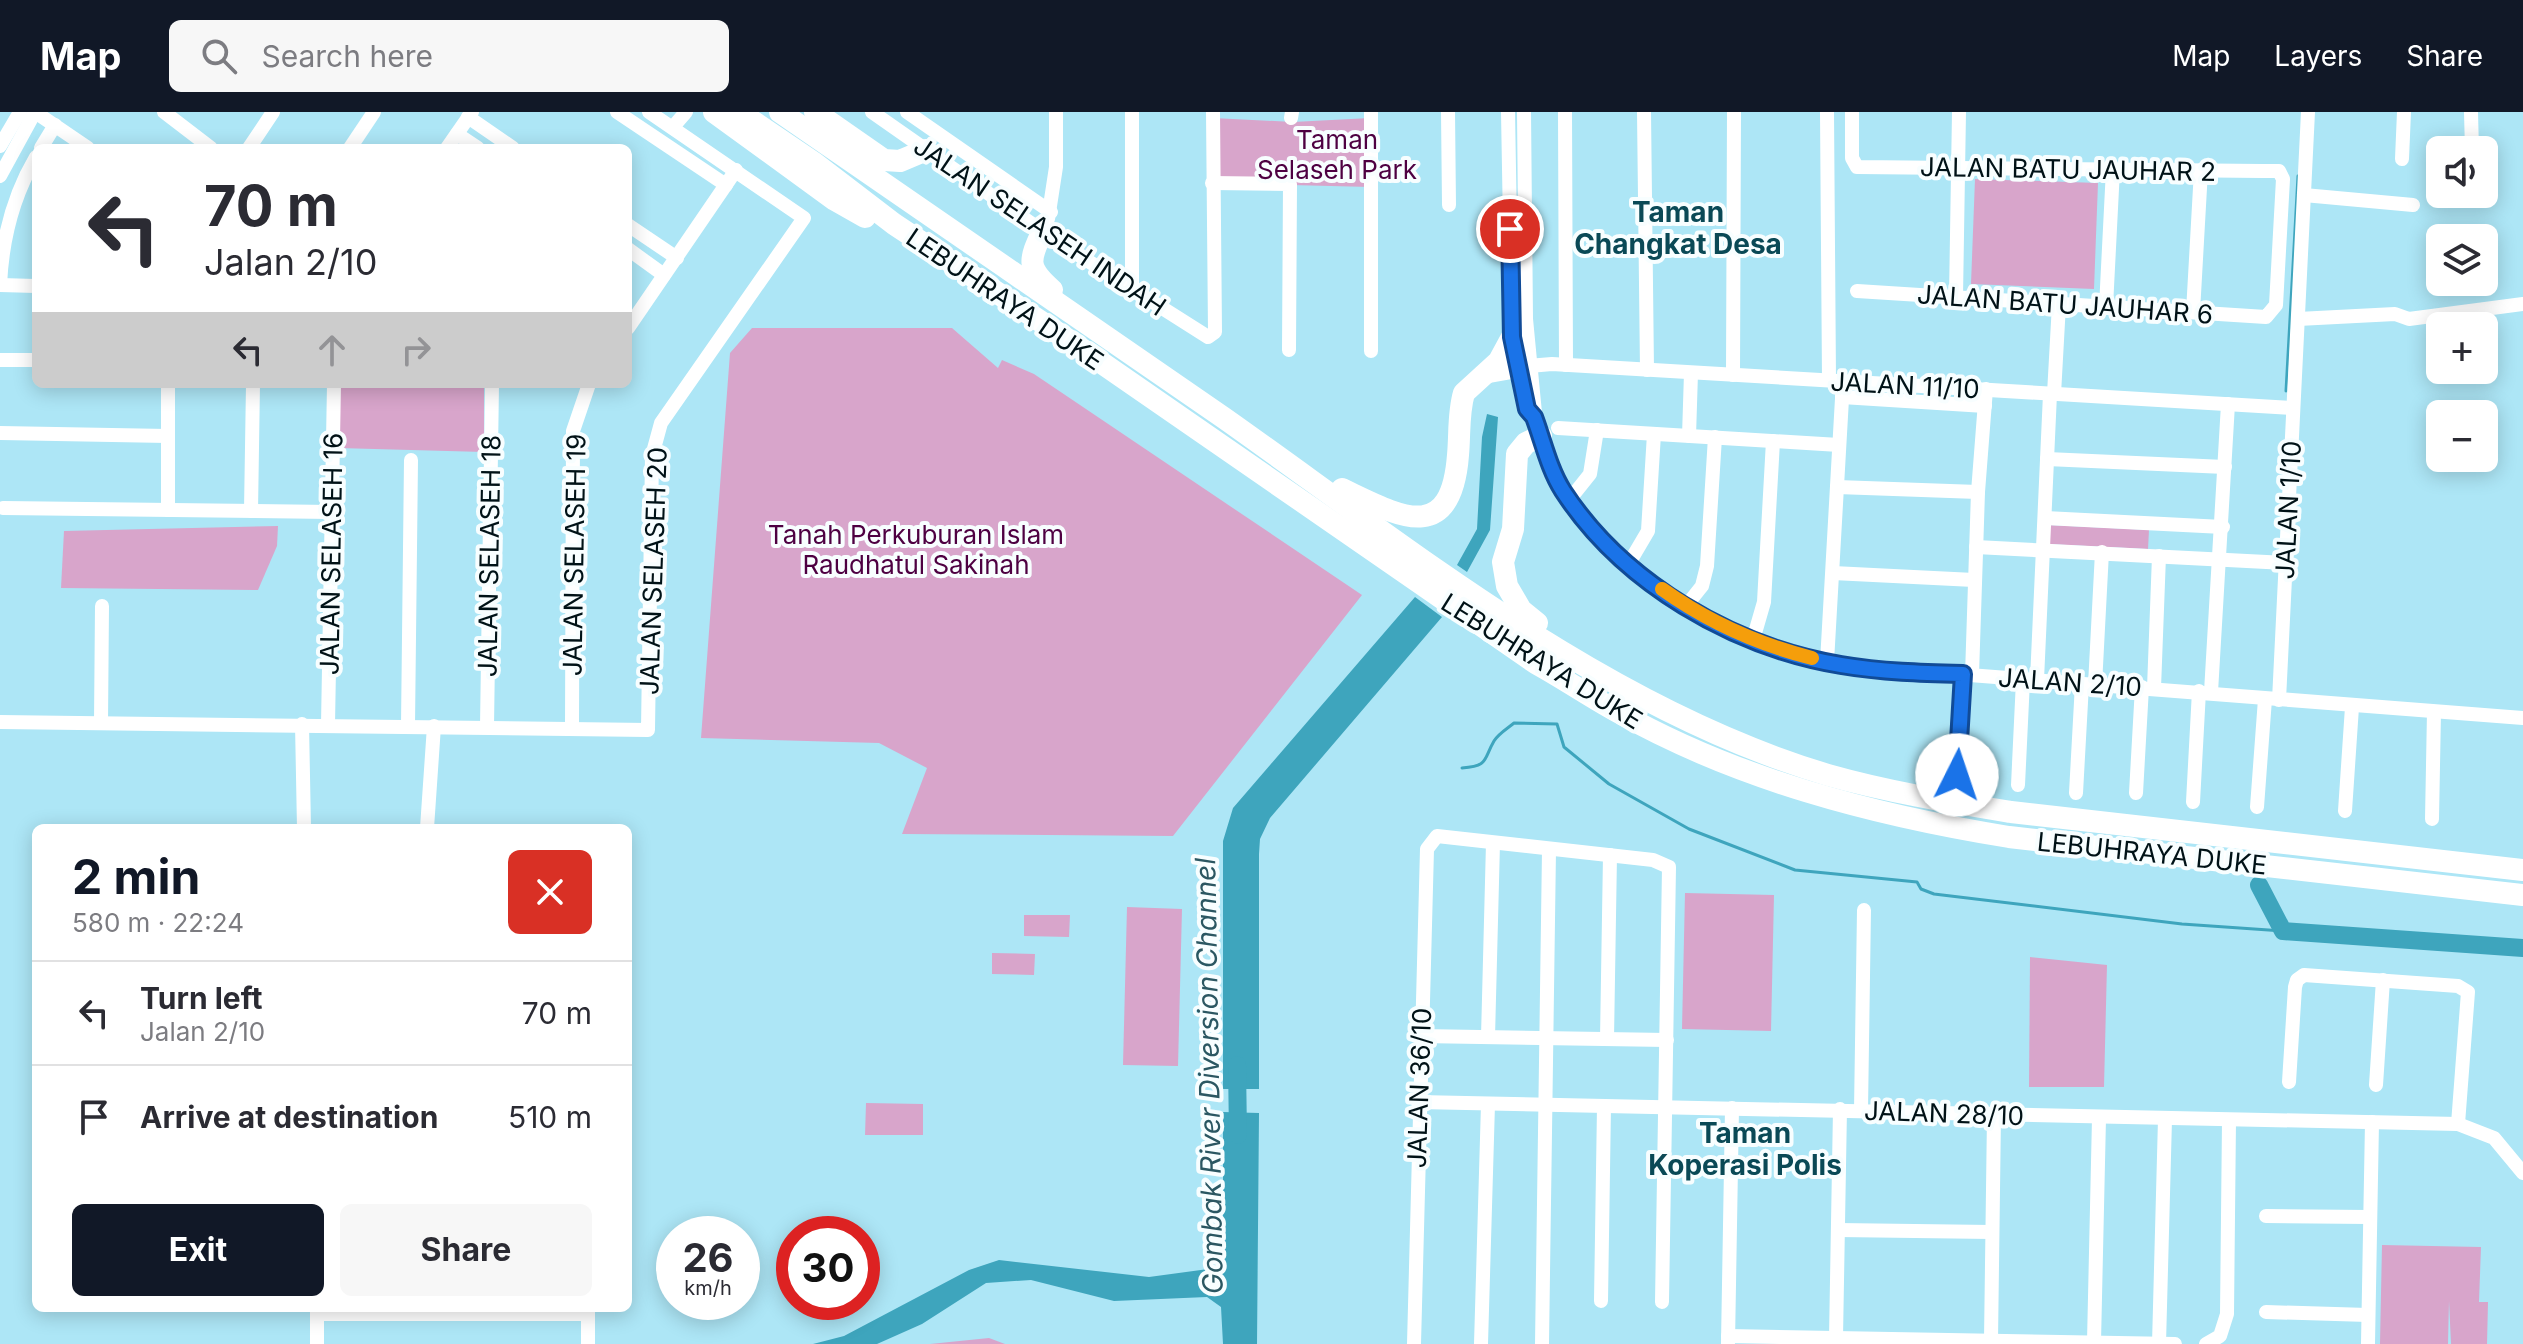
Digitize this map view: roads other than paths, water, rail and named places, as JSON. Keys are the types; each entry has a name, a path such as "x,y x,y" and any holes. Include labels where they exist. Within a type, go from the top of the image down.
{"highway":[{"path":"714,112 852,211 894,224"},
{"name":"LEBUHRAYA DUKE","path":"739,112 813,162 894,224 1073,343 1464,615 1617,711 1705,753 1858,808 2009,837 2523,895"},
{"name":"LEBUHRAYA DUKE","path":"780,112 1478,596 1630,691 1781,758 1824,774 1936,800 2011,812 2523,870"},
{"path":"815,112 884,160 900,161 926,150"},
{"path":"1047,221 1031,254 1036,275 1114,343"},
{"path":"1290,465 1399,516 1427,517 1440,507 1452,485 1464,393 1489,372 1519,336"},
{"path":"1489,372 1523,366"},
{"path":"1544,427 1520,448 1516,459 1513,529 1503,562 1507,586 1521,610 1587,664"}],"street":[{"path":"0,146 20,112"},
{"path":"0,176 35,112 82,144"},
{"path":"164,112 206,144"},
{"path":"252,144 273,112"},
{"path":"353,144 374,112"},
{"path":"617,112 726,185"},
{"path":"673,127 686,112"},
{"name":"JALAN SELASEH INDAH","path":"872,112 926,150 1047,221"},
{"name":"JALAN SELASEH INDAH","path":"907,112 1132,289 1208,337 1215,332 1212,183"},
{"path":"1047,221 1055,112"},
{"path":"1132,112 1132,289"},
{"path":"1213,112 1212,183 1290,184 1289,350"},
{"path":"1371,112 1371,351"},
{"path":"1448,112 1449,205"},
{"name":"JALAN 2/10","path":"1508,112 1519,336 1527,409 1544,427"},
{"name":"JALAN 2/10","path":"1519,336 1524,112"},
{"path":"1533,390 1559,364 1565,112"},
{"path":"1644,112 1647,370"},
{"path":"1733,375 1734,112"},
{"path":"1827,112 1836,381 1842,397 1827,662"},
{"name":"JALAN BATU JAUHAR 2","path":"1852,112 1852,158 1857,167 2279,171 2283,179 2276,305 2272,312"},
{"path":"1956,297 1959,112"},
{"name":"JALAN 1/10","path":"2257,807 2286,563 2308,112"},
{"path":"2402,159 2404,112"},
{"path":"2471,112 2472,136"},
{"path":"450,144 470,114 508,144"},
{"path":"632,322 736,170 655,114"},
{"path":"43,144 55,125"},
{"path":"457,134 472,144"},
{"path":"32,166 13,207 2,250 0,285 32,286"},
{"path":"2106,307 2113,169"},
{"name":"JALAN SELASEH 20","path":"572,729 648,730 652,456 661,423 804,218 736,170"},
{"path":"2193,312 2201,170"},
{"path":"2304,195 2413,205"},
{"path":"632,228 677,258"},
{"path":"632,252 664,275"},
{"name":"JALAN BATU JAUHAR 6","path":"1857,291 2266,317 2272,312"},
{"path":"2018,785 2043,549 2059,304"},
{"path":"2298,319 2395,314 2409,319 2523,304"},
{"path":"1519,336 1559,364"},
{"path":"1,360 32,360"},
{"name":"JALAN 11/10","path":"1523,366 1559,364 2293,408"},
{"name":"JALAN 2/10","path":"1523,366 1533,390 1561,488 1599,537 1628,565 1686,606 1753,640 1827,662 1886,671 2148,687 2352,707 2523,718"},
{"path":"1689,436 1691,373"},
{"path":"168,388 168,510"},
{"path":"251,511 253,388"},
{"name":"JALAN SELASEH 16","path":"328,725 334,388"},
{"name":"JALAN SELASEH 18","path":"487,727 492,388"},
{"name":"JALAN SELASEH 19","path":"572,729 573,431 582,388"},
{"path":"1959,787 1986,389"},
{"path":"1842,397 1985,406"},
{"path":"2193,802 2221,559 2228,404"},
{"path":"1544,427 1839,445"},
{"path":"1570,499 1590,474 1597,430"},
{"path":"0,433 168,436"},
{"path":"1628,565 1648,531 1654,434"},
{"path":"1686,606 1702,586 1707,566 1715,437"},
{"path":"1753,640 1764,602 1773,441"},
{"path":"2047,459 2225,467"},
{"path":"408,726 411,460"},
{"path":"1837,487 1978,492"},
{"path":"3,508 332,512"},
{"path":"2045,518 2223,527"},
{"path":"1976,547 2286,563"},
{"path":"2076,793 2102,552"},
{"path":"2136,793 2159,556"},
{"path":"1833,573 1974,580"},
{"path":"101,722 102,606"},
{"path":"2345,811 2352,707"},
{"path":"2432,819 2434,712"},
{"path":"0,722 572,729"},
{"path":"304,824 306,724"},
{"path":"428,824 434,726"},
{"path":"430,805 433,824"},
{"name":"JALAN 36/10","path":"1414,1344 1427,849 1437,836 1493,843"},
{"path":"1488,1037 1493,843 1653,860 1669,867 1662,1302"},
{"path":"1542,1344 1548,1105 1549,850"},
{"path":"1607,1039 1610,855"},
{"path":"1861,1110 1864,910"},
{"path":"2289,1082 2295,987 2297,980 2304,975 2458,986 2468,992 2458,1124 2494,1138 2523,1173"},
{"path":"2376,1085 2383,980"},
{"path":"1420,1036 1667,1040"},
{"name":"JALAN 28/10","path":"1418,1102 2458,1124"},
{"path":"1481,1344 1488,1104"},
{"path":"1601,1301 1604,1106"},
{"path":"1732,1108 1728,1340 1836,1338 1856,1341 2175,1344"},
{"path":"1836,1338 1840,1109"},
{"path":"1986,1342 1994,1115"},
{"path":"2099,1118 2100,1343"},
{"path":"2159,1344 2165,1119"},
{"path":"2206,1344 2220,1336 2227,1314 2229,1120"},
{"path":"2368,1344 2372,1122"},
{"path":"2266,1216 2369,1217"},
{"path":"1838,1230 1992,1232"},
{"path":"317,1312 317,1344"},
{"path":"588,1312 588,1344"},
{"path":"2266,1312 2368,1315"}],"water":[{"path":"1487,414 1498,417 1490,530 1467,572 1457,565 1477,529 1482,437"},
{"path":"1415,597 1442,617 1270,818 1260,839 1259,1089 1223,1089 1223,841 1233,808"},
{"path":"1223,1112 1259,1113 1257,1344 1223,1344 1221,1307 1207,1297 1114,1301 1031,1280 986,1283 922,1324 877,1344 813,1344 844,1336 880,1320 880,1317 969,1270 999,1260 1149,1277 1223,1267"}],"waterway":[{"path":"2286,391 2298,176"},
{"path":"1462,768 1481,764 1496,738 1514,723 1557,724 1564,747 1609,784 1689,829 1795,870 1917,882 1921,889 1934,894 2182,924 2283,931"},
{"path":"2259,885 2283,931 2523,948"},
{"name":"Gombak River Diversion Channel","path":"1237,1065 1238,1135"}],"district":[{"name":"Taman Changkat Desa","path":"1678,228"},
{"name":"Taman Koperasi Polis","path":"1745,1149"}],"park label":[{"name":"Taman Selaseh Park","path":"1337,154"},
{"name":"Tanah Perkuburan Islam Raudhatul Sakinah","path":"916,549"}]}
